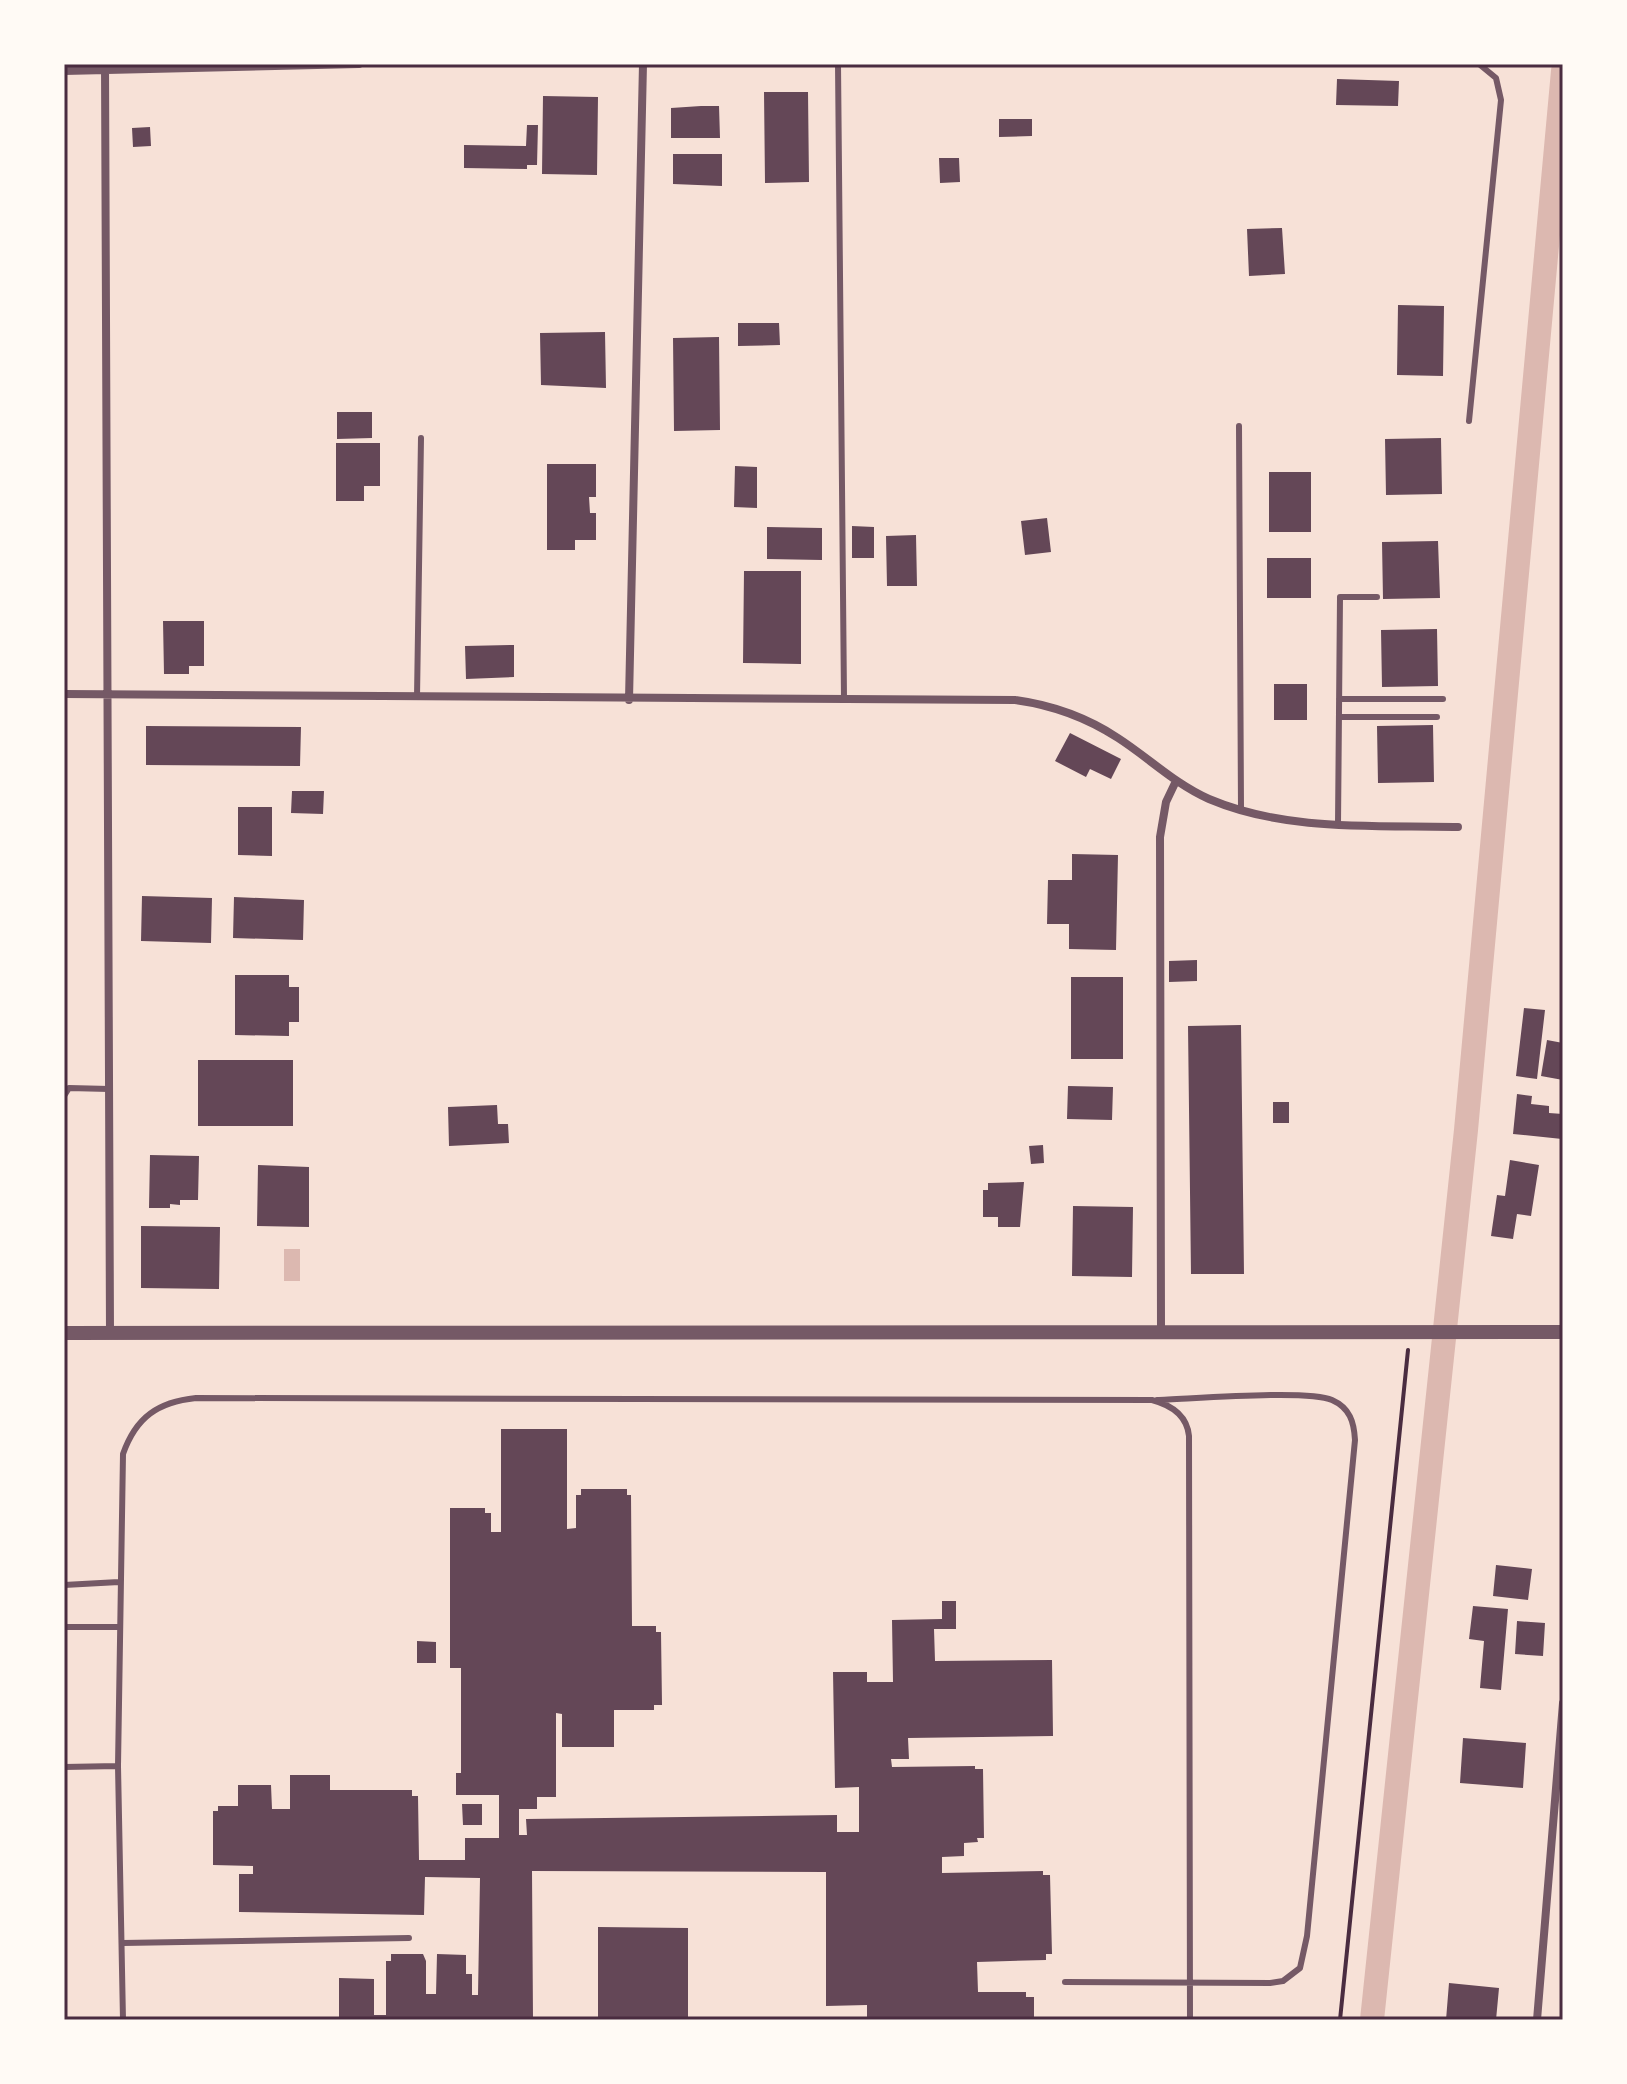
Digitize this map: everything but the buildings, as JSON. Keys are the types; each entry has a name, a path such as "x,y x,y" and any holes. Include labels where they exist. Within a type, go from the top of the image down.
{"street":[{"path":"64,71 106,67 359,64"},
{"path":"629,700 643,64"},
{"path":"106,67 110,1332"},
{"path":"64,694 629,700 1004,699 1042,704 1105,730 1176,781 1210,799 1241,810 1301,823 1458,827"},
{"path":"1161,1331 1160,837 1166,802 1176,781"},
{"path":"64,1333 1563,1332"},
{"path":"1537,2020 1563,1703"}],"lane":[{"path":"838,64 844,698"},
{"path":"1469,421 1501,100 1496,78 1479,64"},
{"path":"1239,426 1241,810"},
{"path":"417,697 421,438"},
{"path":"1338,825 1340,597 1377,597"},
{"path":"1339,699 1443,699"},
{"path":"1339,717 1437,717"},
{"path":"64,1096 69,1088 109,1089"},
{"path":"123,2020 118,1627 123,1454 138,1423 151,1410 171,1401 1152,1400 1325,1397 1347,1410 1355,1431 1303,1960 1292,1975 1270,1983 1065,1982"},
{"path":"1152,1400 1181,1415 1189,1436 1190,2020"},
{"path":"64,1585 119,1582"},
{"path":"64,1627 118,1627"},
{"path":"64,1767 118,1766"},
{"path":"123,1943 409,1938"}],"path":[{"path":"1340,2020 1414,1332"}],"shaded area":[{"path":"284,1249 300,1249 300,1281 284,1281"}],"waterway":[{"path":"1372,2020 1466,1130 1563,71"}]}
